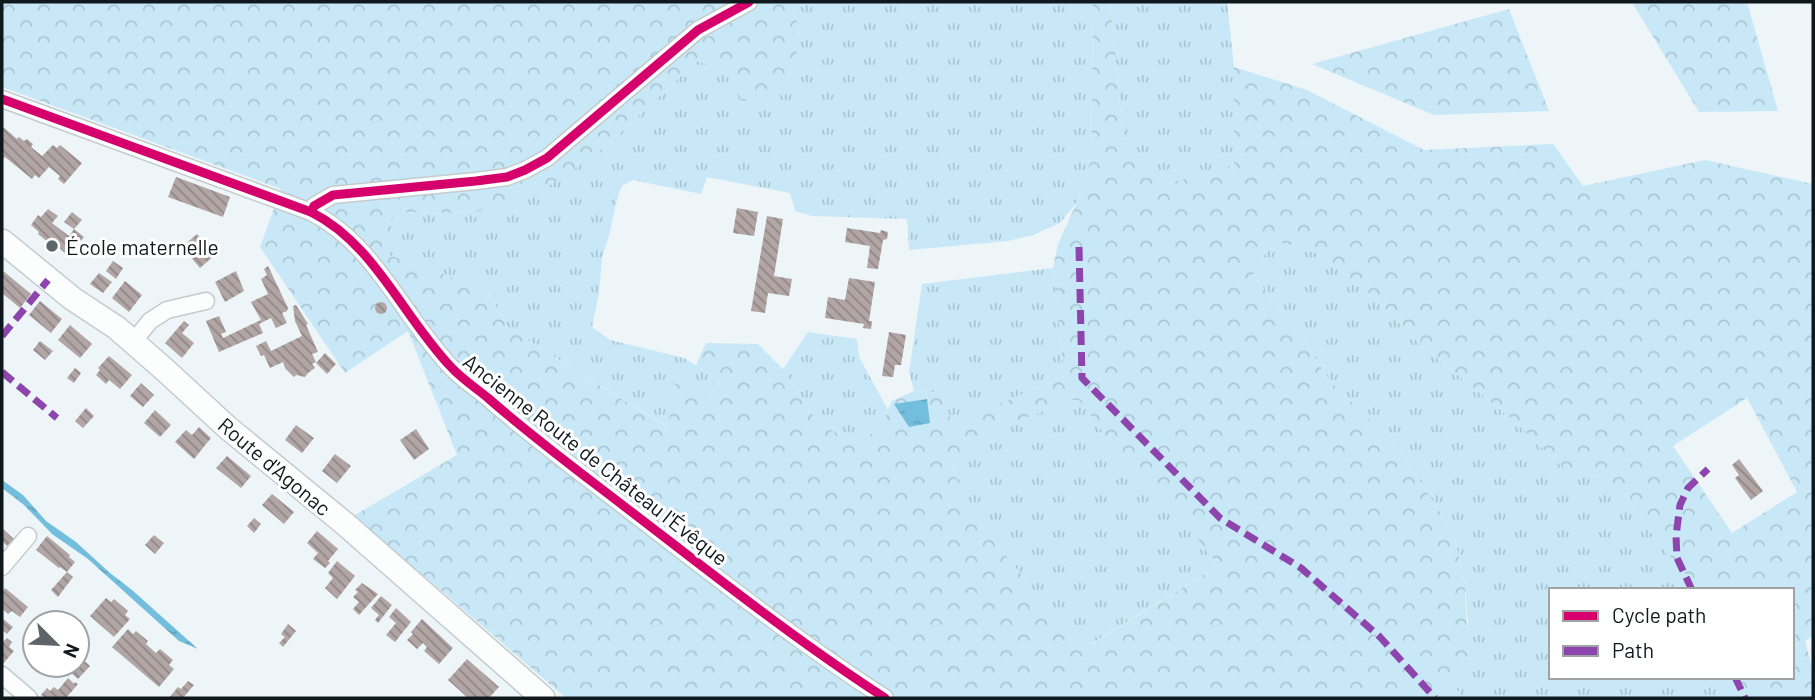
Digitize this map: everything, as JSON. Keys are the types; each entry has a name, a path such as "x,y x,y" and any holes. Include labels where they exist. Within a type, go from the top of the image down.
{"main road":[{"name":"Route d'Agonac","path":"2,241 73,299 117,328 228,428 344,523 543,698"}],"street":[{"path":"311,212 314,206 333,195 507,177 525,170 547,158 698,30 749,2"},
{"name":"Ancienne Route de Château l'Évêque","path":"2,99 326,219 356,245 385,279 416,324 452,368 517,424 839,668 885,698"},
{"path":"133,342 150,321 167,310 206,301"},
{"path":"2,567 28,536"},
{"path":"2,675 29,698"}],"green space":[{"path":"2,2 811,2 793,4 800,36 789,94 742,101 727,72 697,61 604,148 551,185 473,213 392,212 389,255 486,289 508,328 668,428 674,383 710,398 720,380 696,365 706,343 758,344 783,369 818,423 853,442 880,430 892,401 914,391 942,393 952,423 1057,380 1063,363 1053,268 1058,244 1077,202 1091,160 1093,2 1111,2 1125,150 1163,185 1234,165 1234,67 1307,90 1424,150 1553,144 1583,186 1705,160 1813,184 1813,636 1805,641 1813,671 1813,698 1742,698 1733,679 1794,679 1794,588 1692,588 1686,575 1660,545 1624,494 1603,479 1559,464 1514,421 1421,345 1373,296 1316,253 1278,243 1265,254 1253,275 1304,341 1330,381 1394,443 1437,507 1455,540 1465,584 1468,657 1454,668 1449,677 1462,698 566,698 429,580 350,518 457,455 408,331 345,373 260,247 281,189 2,87","holes":["1747,398 1797,492 1732,533 1673,446","1069,400 1079,400 1137,478 1158,491 1215,561 1216,567 1092,644 1073,641 962,499 953,463 1014,423"]},
{"path":"1093,2 1091,160 1077,202 1060,223 1033,235 1008,241 909,250 907,219 812,216 795,211 790,193 707,177 701,194 633,180 622,186 617,199 602,257 599,293 592,327 610,340 684,358 720,380 710,398 669,428 508,328 486,289 388,255 392,212 473,213 604,148 697,61 727,71 800,36 793,4"},
{"path":"1111,2 1227,2 1234,67 1234,166 1163,185 1125,150"},
{"path":"1747,2 1778,111 1699,112 1633,4"},
{"path":"1509,9 1549,111 1434,115 1312,64"},
{"path":"1278,243 1316,253 1373,296 1421,345 1514,421 1559,464 1603,479 1624,494 1660,545 1686,575 1692,588 1549,588 1549,679 1733,679 1742,698 1462,698 1449,677 1468,624 1465,584 1455,540 1437,507 1394,443 1330,381 1304,341 1253,275 1265,254"},
{"path":"1053,268 1063,363 1057,380 952,423 942,393 914,391 909,372 922,284"},
{"path":"808,332 857,339 859,357 888,410 880,430 853,442 818,423 783,369"},
{"path":"1079,399 1137,478 1158,491 1215,561 1216,567 1091,644 1073,641 962,499 953,462 1014,423 1069,400"}],"water":[{"path":"927,399 930,423 909,427 894,404"},
{"path":"2,480 23,495 46,521 76,542 198,649 179,641 88,559 52,534 24,505 2,488"}],"building":[{"path":"2,126 17,139 27,139 33,144 31,147 42,156 53,145 57,148 60,145 82,163 64,184 58,179 60,176 49,167 39,178 35,175 32,179 5,157 2,160"},
{"path":"176,177 230,197 223,217 168,197"},
{"path":"737,208 758,212 754,236 733,233"},
{"path":"48,209 58,216 52,223 69,236 74,229 84,237 66,254 51,237 48,242 31,225 38,215 41,217"},
{"path":"72,212 82,220 74,229 64,222"},
{"path":"767,216 783,219 774,276 792,279 789,296 768,293 765,313 751,311"},
{"path":"847,228 888,232 887,239 883,240 878,269 867,268 870,246 845,242"},
{"path":"197,234 215,255 200,268 182,247"},
{"path":"113,261 123,268 116,279 106,271"},
{"path":"268,266 288,308 282,313 287,323 276,328 271,318 259,324 263,333 219,352 206,321 219,316 226,332 221,334 223,338 261,320 251,302 268,294 261,279 267,275 264,269"},
{"path":"2,270 31,294 20,308 2,293"},
{"path":"236,271 244,291 225,302 215,282"},
{"path":"99,273 112,282 103,293 90,284"},
{"path":"849,278 875,282 869,321 872,321 871,329 863,328 864,324 825,318 828,297 845,300"},
{"path":"125,281 142,295 129,312 112,298"},
{"path":"40,301 62,319 51,333 29,315"},
{"path":"381,302 387,308 381,314 375,308"},
{"path":"296,305 308,324 306,325 318,352 312,354 316,362 312,364 315,368 305,377 294,377 283,362 270,368 256,346 266,341 271,351 302,336 295,321 293,306"},
{"path":"184,321 189,325 182,333 194,343 182,358 165,343"},
{"path":"70,325 92,344 80,358 58,340"},
{"path":"889,332 906,335 901,365 895,365 893,377 882,376"},
{"path":"40,341 53,351 45,360 33,350"},
{"path":"325,353 336,364 327,374 316,363"},
{"path":"109,356 132,375 120,389 109,380 106,384 96,375 100,370 98,368"},
{"path":"75,368 81,373 74,383 67,378"},
{"path":"141,383 154,395 143,407 130,396"},
{"path":"86,408 94,416 83,428 75,421"},
{"path":"155,410 171,425 160,437 144,423"},
{"path":"296,425 314,438 302,453 285,440"},
{"path":"199,427 211,438 194,459 175,442 186,430 192,435"},
{"path":"416,429 429,449 414,460 400,440"},
{"path":"335,454 351,466 337,483 322,471"},
{"path":"227,456 251,476 241,488 216,468"},
{"path":"1739,459 1763,491 1751,500 1735,478 1739,475 1732,465"},
{"path":"272,494 294,512 284,524 262,505"},
{"path":"254,518 261,524 254,533 247,526"},
{"path":"3,529 14,539 7,546 2,541"},
{"path":"317,531 338,549 325,568 313,559 318,553 307,543"},
{"path":"154,535 164,543 155,554 145,545"},
{"path":"47,536 75,562 67,572 36,550"},
{"path":"337,561 355,576 337,599 325,588 333,578 328,573"},
{"path":"67,572 73,577 58,597 51,590"},
{"path":"362,583 378,594 359,615 353,609 359,602 353,597 358,592 355,590"},
{"path":"5,588 28,607 21,609 20,617 12,611 8,614 2,609 2,593"},
{"path":"381,596 392,605 378,623 375,620 379,615 371,608"},
{"path":"106,598 111,602 114,599 128,611 125,615 130,619 114,637 91,615"},
{"path":"396,608 411,622 395,642 386,635 396,623 389,617"},
{"path":"2,618 13,627 7,634 2,630"},
{"path":"422,619 453,648 439,664 424,651 427,647 423,643 417,649 407,640"},
{"path":"288,624 296,631 283,647 279,643 285,637 281,634"},
{"path":"128,629 133,634 136,631 148,641 146,644 156,653 160,649 173,660 169,665 174,669 159,687 112,647"},
{"path":"7,638 12,642 9,647 14,651 2,665 2,641"},
{"path":"467,659 499,687 489,698 468,698 448,680"},
{"path":"67,679 78,684 66,698 45,698 41,695 47,688 50,691 54,687 58,690"},
{"path":"188,681 194,685 183,698 169,698 178,687 181,689"}],"marked path":[{"path":"1079,247 1082,378 1220,518 1301,568 1380,637 1435,698"},
{"path":"2,336 48,280"},
{"path":"2,372 57,418"},
{"path":"1691,588 1677,558 1676,536 1680,505 1688,488 1708,469"},
{"path":"1736,679 1745,698"}],"cycle path":[{"path":"311,212 314,206 333,195 507,177 525,170 547,158 698,30 749,2"},
{"path":"2,99 311,212 333,226 371,262 434,347 460,376 551,450 749,602 885,698"}],"place":[{"name":"École maternelle","path":"52,246"}]}
